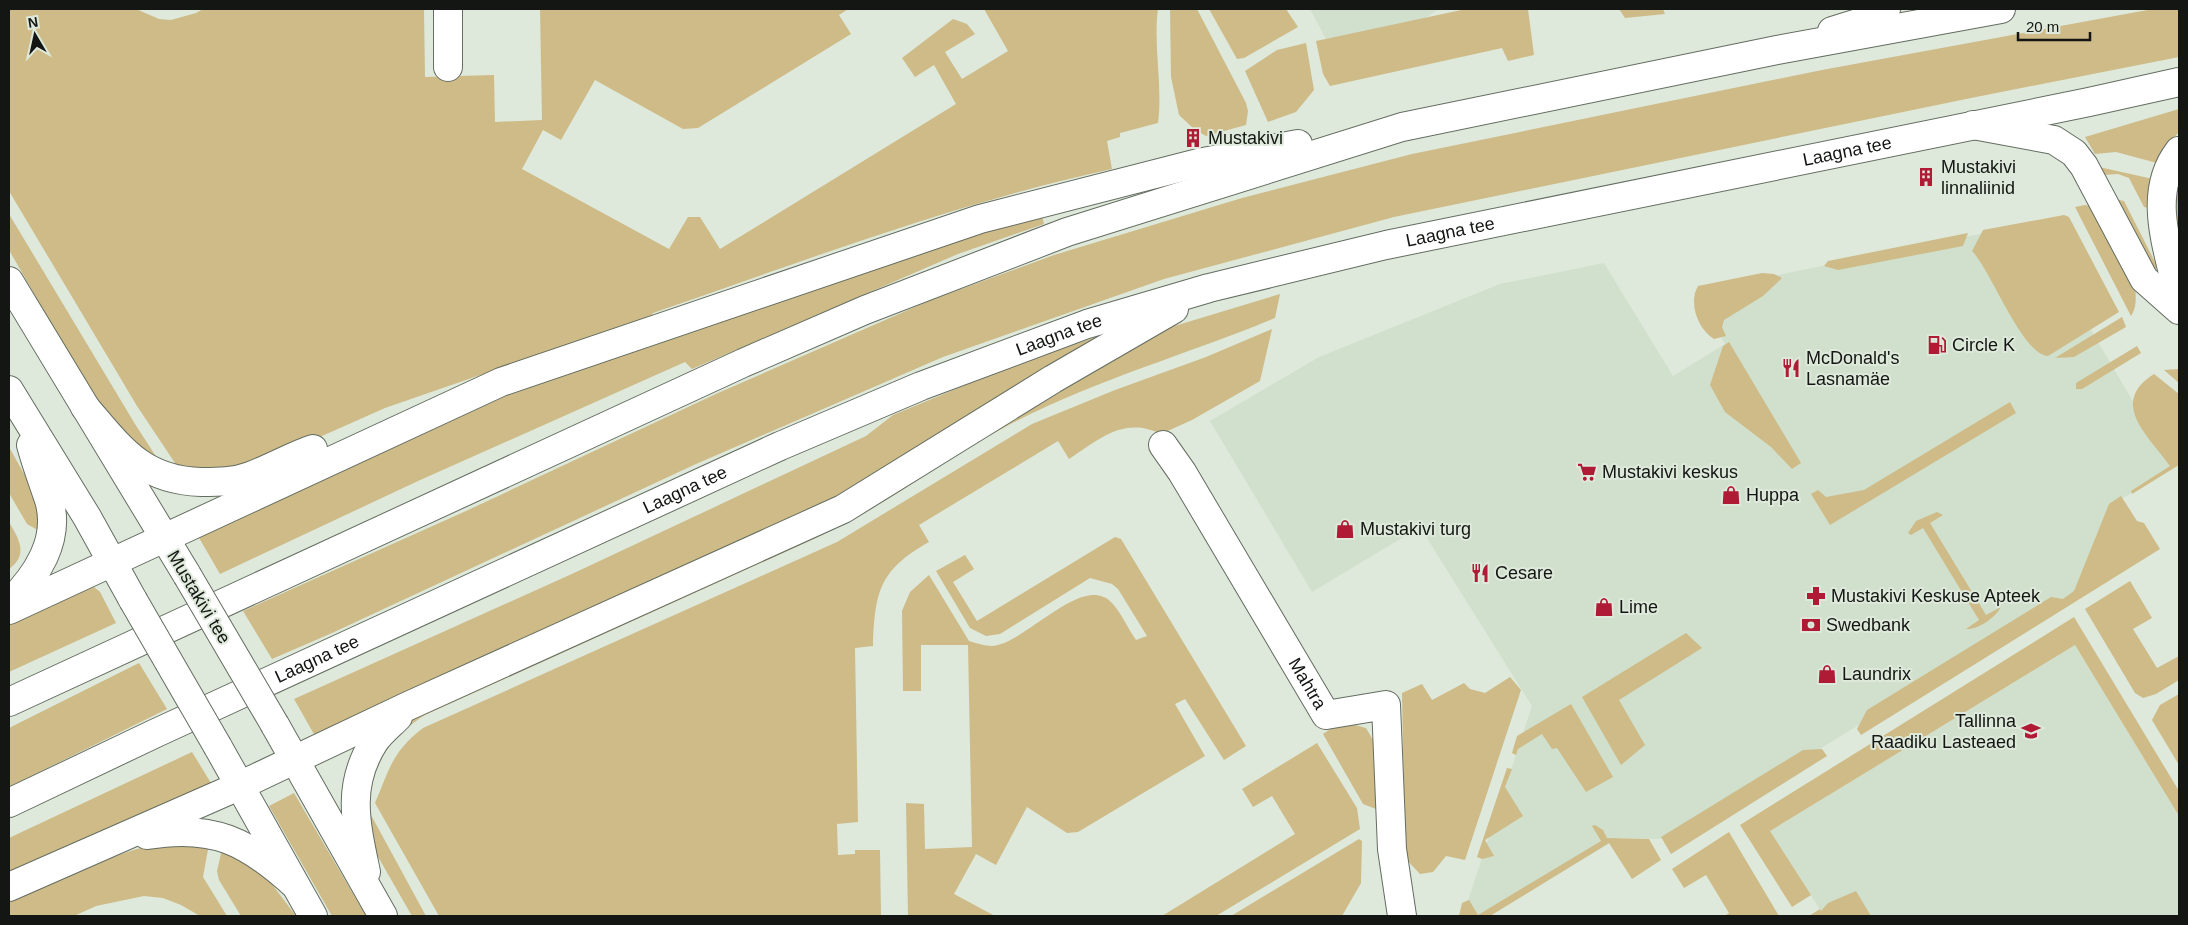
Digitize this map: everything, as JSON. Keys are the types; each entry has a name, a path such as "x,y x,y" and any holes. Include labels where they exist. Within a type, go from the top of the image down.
{"main road":[{"path":"448,9 448,67"},
{"path":"1777,50 1864,21 1886,9"},
{"path":"9,610 434,411 501,382 980,219 1198,163 1402,127 1777,50 2001,9"},
{"name":"Laagna tee","path":"9,803 165,729 771,450 1001,354 1087,324 1210,288 1386,245 2179,82"},
{"path":"2089,102 2179,90"},
{"path":"1974,125 2054,140 2074,153 2084,166 2144,279 2179,310"},
{"path":"9,702 435,504 743,363 865,310 1067,232 1402,127"},
{"path":"2179,151 2166,175 2160,214 2179,300"},
{"name":"Mustakivi tee","path":"9,281 187,575 275,725 377,906"},
{"path":"9,887 239,786 408,706 843,509 1053,379 1210,288"},
{"path":"15,401 112,563 313,916"},
{"path":"9,603 20,592 41,564 50,541 52,516 15,401"},
{"path":"85,407 120,448 147,469 172,480 224,482 250,476 307,451 434,411"},
{"name":"Mahtra","path":"1163,445 1182,472 1326,715 1386,706 1392,849 1402,916"},
{"path":"377,906 358,835 354,792 361,766 375,740 408,706"},
{"path":"114,841 174,830 195,831 243,845 271,863 295,885"}],"shaded area":[{"path":"9,9 136,9 159,19 171,20 196,13 203,9 424,9 425,77 494,75 495,122 542,120 540,9 848,9 839,15 851,34 698,128 683,129 595,80 561,140 543,130 522,169 669,249 688,217 700,217 720,249 956,104 934,65 915,77 902,58 953,19 967,24 975,34 945,52 962,79 1008,51 984,9 1158,9 1158,123 1120,133 1120,137 1107,141 1112,169 995,199 880,234 385,408 248,469 181,472 137,406 9,191"},
{"path":"1170,9 1197,9 1246,103 1248,111 1246,125 1206,136 1194,129 1179,115 1171,77"},
{"path":"1209,9 1286,9 1298,27 1244,58 1237,59"},
{"path":"1310,9 1439,9 1425,18 1326,39"},
{"path":"1466,9 1528,9 1534,55 1508,61 1502,48 1330,86 1323,74 1316,41"},
{"path":"1619,9 1663,9 1665,14 1625,18"},
{"path":"2153,9 2179,9 2179,57 1394,217 1164,279 943,357 696,464 272,659 243,611 466,511 718,393 931,300 1054,255 1242,198 1412,154 1822,70"},
{"path":"1306,43 1314,90 1296,112 1268,122 1245,71 1277,50"},
{"path":"2179,109 2179,132 2169,143 2157,163 2116,152 2095,154 2085,137"},
{"path":"2099,167 2153,179 2149,208 2144,207 2129,178 2118,174 2104,175"},
{"path":"2176,184 2179,184 2179,241 2172,220"},
{"path":"2117,201 2124,201 2157,266 2155,270"},
{"path":"2092,206 2135,285 2136,298 2131,316 2075,207"},
{"path":"9,214 157,458 142,451 109,415 82,377 9,250"},
{"path":"2064,215 2069,217 2119,312 2048,356 2038,352 2028,342 1980,261 1972,251 1983,230"},
{"path":"1042,216 1044,224 958,254 692,369 685,362 418,481 220,574 198,536 506,396 907,256"},
{"path":"2029,224 2172,468 2110,506 2073,594 1679,835 1659,839 1619,838 1488,916 1463,916 1532,706 1420,527 1312,592 1210,421 1319,357 1500,284 1604,263 1673,376 1725,344 1694,292"},
{"path":"1968,233 1963,246 1838,270 1824,266 1828,261"},
{"path":"1762,273 1774,274 1782,278 1763,296 1724,320 1722,327 1726,336 1714,339 1708,335 1699,322 1694,308 1695,293 1698,286"},
{"path":"1280,294 1275,318 1105,382 1038,411 1005,427 866,512 816,538 425,715 404,730 389,746 370,790 367,775 395,728 461,692 1158,331"},
{"path":"2122,317 2126,327 2074,357 2055,358"},
{"path":"1272,329 1260,381 1192,420 1161,434 1147,429 1135,428 1112,432 1069,459 1058,441 919,525 929,542 899,562 890,573 878,597 873,646 855,648 858,822 837,824 838,855 855,854 855,850 880,850 881,916 439,916 375,803 398,753 423,728 837,542 1032,424 1115,390 1206,357"},
{"path":"1096,337 1098,340 869,483 315,736 294,699 574,573 866,436 893,415 1004,369"},
{"path":"1729,342 1801,463 1792,469 1771,447 1725,412 1710,385 1723,346"},
{"path":"2137,346 2141,353 2082,389 2076,389 2076,383"},
{"path":"2179,369 2179,383 2164,370"},
{"path":"2154,374 2179,394 2179,465 2132,494 2131,491 2170,466 2144,431 2137,420 2133,408 2134,396 2141,385"},
{"path":"2010,402 2016,413 1830,525 1811,494 1818,490 1826,497 1864,490"},
{"path":"9,447 37,497 41,532 27,524 9,493"},
{"path":"2121,496 2137,521 2144,523 2160,549 1861,735 1857,729 1867,710 2051,597 2063,599 2074,591 2109,504"},
{"path":"1937,512 1943,515 1930,523 1986,615 2001,607 1990,619 1976,628 1966,629 1979,620 1923,528 1911,535 1908,533 1916,521"},
{"path":"9,522 19,541 20,552 19,558 9,569"},
{"path":"1115,537 1121,539 1246,746 1224,760 1185,699 1175,704 1205,756 1078,832 1067,833 1027,807 996,865 976,854 954,894 995,916 908,916 906,803 924,804 925,849 972,847 968,645 921,645 921,691 903,691 902,611 910,592 929,575 969,641 983,645 992,646 1005,642 1069,603 1085,596 1099,595 1115,606 1136,640 1147,636 1118,589 1112,584 1090,578 1000,634 986,636 970,628 936,571 965,555 974,569 953,582 977,621"},
{"path":"2130,581 2152,618 2133,629 2157,668 2179,656 2179,680 2156,694 2143,698 2135,693 2085,609"},
{"path":"94,587 100,592 116,623 9,672 9,624"},
{"path":"2074,617 2179,791 2179,816 2075,645 1770,831 1811,895 1792,907 1740,825"},
{"path":"1686,633 1702,648 1619,700 1645,745 1621,765 1582,697"},
{"name":"Tallinna Raadiku Lasteaed","path":"2075,645 2179,816 2179,916 1824,916 1770,831"},
{"path":"139,663 167,709 9,787 9,728"},
{"path":"1510,677 1521,690 1465,860 1446,856 1433,872 1420,874 1405,858 1402,693 1422,684 1432,700 1464,683 1470,689 1485,693"},
{"path":"2179,694 2179,765 2152,720 2160,705"},
{"path":"1571,704 1613,777 1586,792 1557,748 1552,749 1542,734 1518,749 1516,755 1512,753 1517,736"},
{"path":"1351,724 1366,728 1373,740 1376,809 1363,804 1323,734 1335,726"},
{"path":"1317,743 1357,808 1360,829 1216,916 1162,916 1295,834 1272,796 1253,807 1242,789"},
{"path":"1822,749 1827,756 1671,854 1661,837 1803,750"},
{"path":"192,752 211,783 9,872 9,838"},
{"path":"1507,768 1512,769 1505,787 1523,816 1485,840 1494,856 1482,859 1477,857"},
{"path":"294,793 366,916 332,916 269,806"},
{"path":"365,804 426,916 412,916 377,855 368,833"},
{"path":"1595,825 1603,830 1607,838 1649,839 1661,860 1632,879 1609,843 1490,916 1459,916 1462,903 1469,900 1478,915 1601,841 1592,826"},
{"path":"1729,832 1779,916 1725,916 1729,913 1706,875 1684,888 1672,869"},
{"path":"175,839 209,844 203,877 227,916 200,916 181,905 163,898 144,896 96,906 74,916 9,916 9,902 70,874 111,858"},
{"path":"1359,839 1362,841 1361,883 1342,916 1231,916"},
{"path":"222,849 262,871 296,916 241,916 219,880 217,871"},
{"path":"1856,891 1871,916 1809,916 1820,909 1821,911 1828,903"}],"place":[{"name":"Mustakivi","path":"1193,138"},
{"name":"Mustakivi linnaliinid","path":"1926,177"},
{"name":"Circle K","path":"1937,345"},
{"name":"McDonald's Lasnamäe","path":"1791,368"},
{"name":"Mustakivi keskus","path":"1587,472"},
{"name":"Huppa","path":"1731,495"},
{"name":"Mustakivi turg","path":"1345,529"},
{"name":"Cesare","path":"1480,573"},
{"name":"Mustakivi Keskuse Apteek","path":"1816,596"},
{"name":"Lime","path":"1604,607"},
{"name":"Swedbank","path":"1811,625"},
{"name":"Laundrix","path":"1827,674"},
{"name":"Tallinna Raadiku Lasteaed","path":"2031,731"}]}
